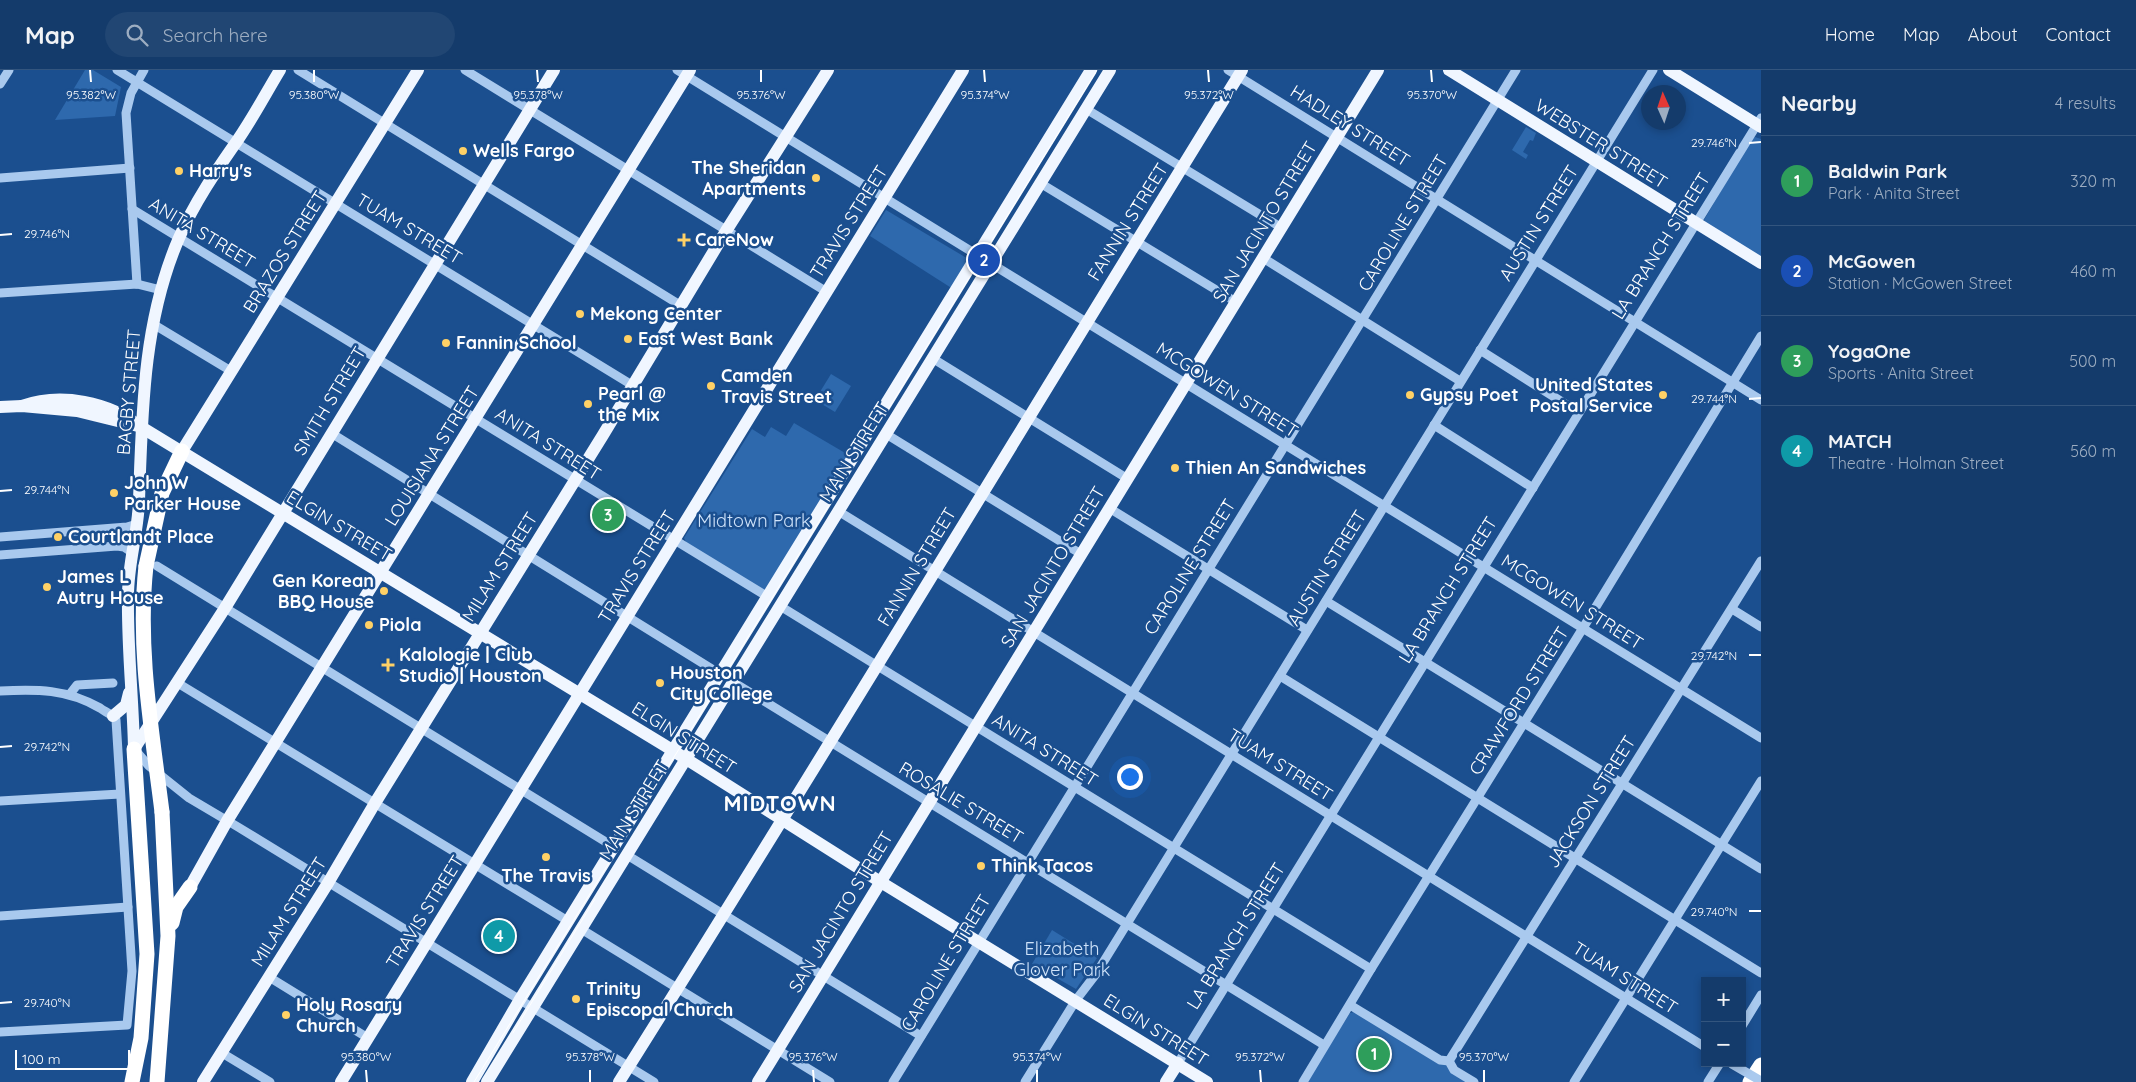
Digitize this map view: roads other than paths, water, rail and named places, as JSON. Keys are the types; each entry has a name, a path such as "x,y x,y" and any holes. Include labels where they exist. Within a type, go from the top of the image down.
{"highway":[{"path":"158,1082 168,936 162,812 144,661 143,592 152,566 162,493 182,451"},
{"path":"132,1082 141,1038 147,954 134,749"},
{"path":"168,936 176,907 190,887"},
{"path":"1750,1082 1761,1065"}],"main road":[{"name":"BAGBY STREET","path":"134,749 128,594 137,524 141,426 147,359 153,324 161,290 179,238 224,157 236,142 280,70"},
{"name":"BRAZOS STREET","path":"182,451 418,70"},
{"name":"SMITH STREET","path":"134,749 225,608 554,70"},
{"name":"MILAM STREET","path":"203,1082 328,882 726,230 828,70"},
{"name":"TRAVIS STREET","path":"341,1082 425,942 475,865 963,70"},
{"name":"MAIN STREET","path":"472,1082 519,1001 1091,70"},
{"name":"MAIN STREET","path":"487,1082 1110,70"},
{"name":"SAN JACINTO STREET","path":"758,1082 928,801 977,727 1378,70"},
{"name":"WEBSTER STREET","path":"1448,70 1761,263"},
{"path":"1669,70 1760,123"},
{"name":"LOUISIANA STREET","path":"190,887 227,821 323,668 380,572 630,171 685,72"},
{"name":"FANNIN STREET","path":"619,1082 725,914 934,570 1029,418 1134,242 1182,167 1236,72"},
{"name":"ELGIN STREET","path":"0,407 22,406 49,400 95,404 124,414 1207,1082"},
{"path":"113,716 126,705 130,683"},
{"name":"LA BRANCH STREET","path":"1166,1082 1178,1064"}],"street":[{"path":"0,84 9,70"},
{"name":"TUAM STREET","path":"117,70 632,385"},
{"path":"137,284 126,113 136,82 144,70"},
{"path":"298,70 680,305"},
{"path":"465,70 826,292"},
{"name":"CAROLINE STREET","path":"893,1082 978,941 1516,70"},
{"name":"AUSTIN STREET","path":"1025,1082 1076,1000 1096,974 1653,70"},
{"name":"MCGOWEN STREET","path":"685,72 884,198 1761,738"},
{"name":"HADLEY STREET","path":"1236,72 1761,400"},
{"path":"1086,110 1282,228"},
{"name":"LA BRANCH STREET","path":"1178,1064 1578,412 1760,123"},
{"path":"0,178 130,168"},
{"path":"1040,183 1134,242 1236,302"},
{"name":"ANITA STREET","path":"132,209 768,597"},
{"path":"1263,258 1460,381"},
{"path":"0,293 137,284 161,290"},
{"path":"153,324 231,371"},
{"name":"CRAWFORD STREET","path":"1303,1082 1761,336"},
{"path":"1480,350 1578,412"},
{"path":"932,358 1128,479"},
{"path":"1434,425 1533,488"},
{"path":"331,433 720,674"},
{"path":"886,434 1081,554"},
{"path":"1110,508 1307,630"},
{"name":"TUAM STREET","path":"838,511 1701,1045"},
{"path":"0,538 95,530 137,524"},
{"path":"95,530 96,547"},
{"path":"0,555 121,546 133,553"},
{"name":"JACKSON STREET","path":"1449,1061 1761,561"},
{"path":"152,566 225,608 614,847"},
{"path":"1326,601 1761,869"},
{"name":"ANITA STREET","path":"780,606 1371,969"},
{"path":"1732,609 1761,628"},
{"path":"1280,676 1761,973"},
{"path":"70,694 77,685 113,682"},
{"path":"176,682 568,921"},
{"name":"ROSALIE STREET","path":"733,682 1324,1045"},
{"path":"0,691 49,690 70,694 88,701 113,716 116,720 132,971 127,1025 0,1032"},
{"path":"134,749 149,766 184,795 211,813 328,882 519,1001 654,1082"},
{"path":"1574,1082 1761,780"},
{"path":"0,801 120,794"},
{"path":"627,855 921,1036"},
{"path":"0,916 128,907"},
{"path":"581,929 830,1082"},
{"path":"269,977 368,1038"},
{"path":"1744,1022 1761,995"},
{"path":"1350,1005 1440,1060 1449,1061 1454,1070 1474,1082"},
{"path":"222,1053 270,1082"},
{"path":"1708,1082 1717,1067"},
{"path":"1738,1067 1761,1081"}],"tram line":[{"path":"474,1082 1097,70"},
{"path":"513,1033 595,899"}],"place":[{"name":"Wells Fargo","path":"463,151"},
{"name":"Harry's","path":"179,171"},
{"name":"The Sheridan Apartments","path":"816,178"},
{"name":"CareNow","path":"684,240"},
{"name":"McGowen","path":"984,260"},
{"name":"Mekong Center","path":"580,314"},
{"name":"East West Bank","path":"628,339"},
{"name":"Fannin School","path":"446,343"},
{"name":"Camden Travis Street","path":"711,386"},
{"name":"Gypsy Poet","path":"1410,395"},
{"name":"United States Postal Service","path":"1663,395"},
{"name":"Pearl @ the Mix","path":"588,404"},
{"name":"Thien An Sandwiches","path":"1175,468"},
{"name":"John W Parker House","path":"114,493"},
{"name":"YogaOne","path":"608,515"},
{"name":"Courtlandt Place","path":"58,537"},
{"name":"James L Autry House","path":"47,587"},
{"name":"Gen Korean BBQ House","path":"384,591"},
{"name":"Piola","path":"369,625"},
{"name":"Kalologie | Club Studio | Houston","path":"388,665"},
{"name":"Houston City College","path":"660,683"},
{"name":"The Travis","path":"546,857"},
{"name":"Think Tacos","path":"981,866"},
{"name":"MATCH","path":"499,936"},
{"name":"Trinity Episcopal Church","path":"576,999"},
{"name":"Holy Rosary Church","path":"286,1015"},
{"name":"Baldwin Park","path":"1374,1054"}],"district":[{"name":"MIDTOWN","path":"780,803"}],"park label":[{"name":"Midtown Park","path":"754,521"},
{"name":"Elizabeth Glover Park","path":"1062,960"}]}
